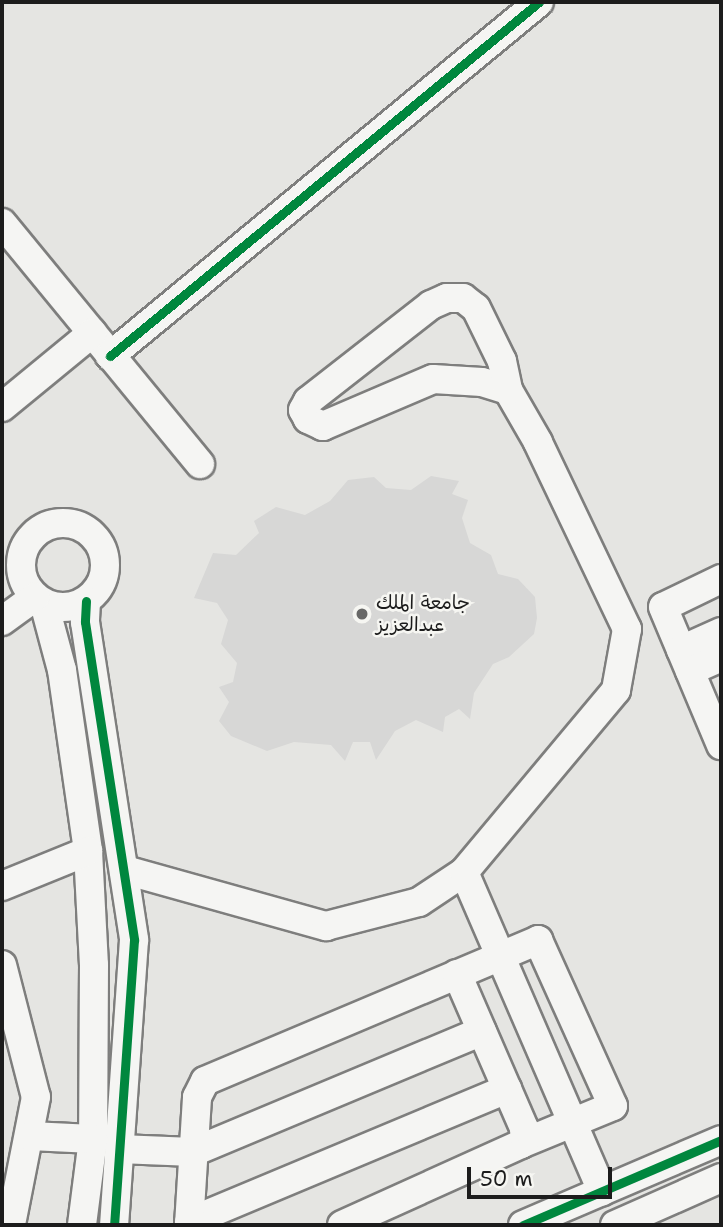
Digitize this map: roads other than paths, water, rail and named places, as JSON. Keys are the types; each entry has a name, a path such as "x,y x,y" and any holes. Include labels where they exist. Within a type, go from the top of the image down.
{"street":[{"path":"110,356 539,2"},
{"path":"2,223 200,464"},
{"path":"125,870 326,926 419,902 464,872 616,690 626,629 538,442 508,390 502,361 476,308 463,298 447,298 431,305 307,401 303,410 308,419 323,426 433,379 482,382 508,390"},
{"path":"2,407 92,333"},
{"path":"2,621 39,600 65,607 86,601 101,584 105,563 103,552 91,534 72,524 50,525 14,546 23,578 39,600 62,670 88,851 94,965 93,1139 82,1225"},
{"path":"720,738 663,607 721,579"},
{"path":"86,601 85,622 134,940 114,1225"},
{"path":"685,661 721,632"},
{"path":"685,661 721,657"},
{"path":"2,886 88,851"},
{"path":"464,872 602,1191"},
{"path":"342,1225 613,1105 538,940 205,1082 197,1097 189,1223 507,1089"},
{"path":"2,965 36,1097 10,1225"},
{"path":"457,974 524,1128 525,1140 522,1144"},
{"path":"119,1149 194,1152 482,1031"},
{"path":"30,1136 93,1139"},
{"path":"523,1225 721,1140"},
{"path":"615,1225 721,1178"}],"place":[{"name":"جامعة الملك عبدالعزيز","path":"362,614"}]}
